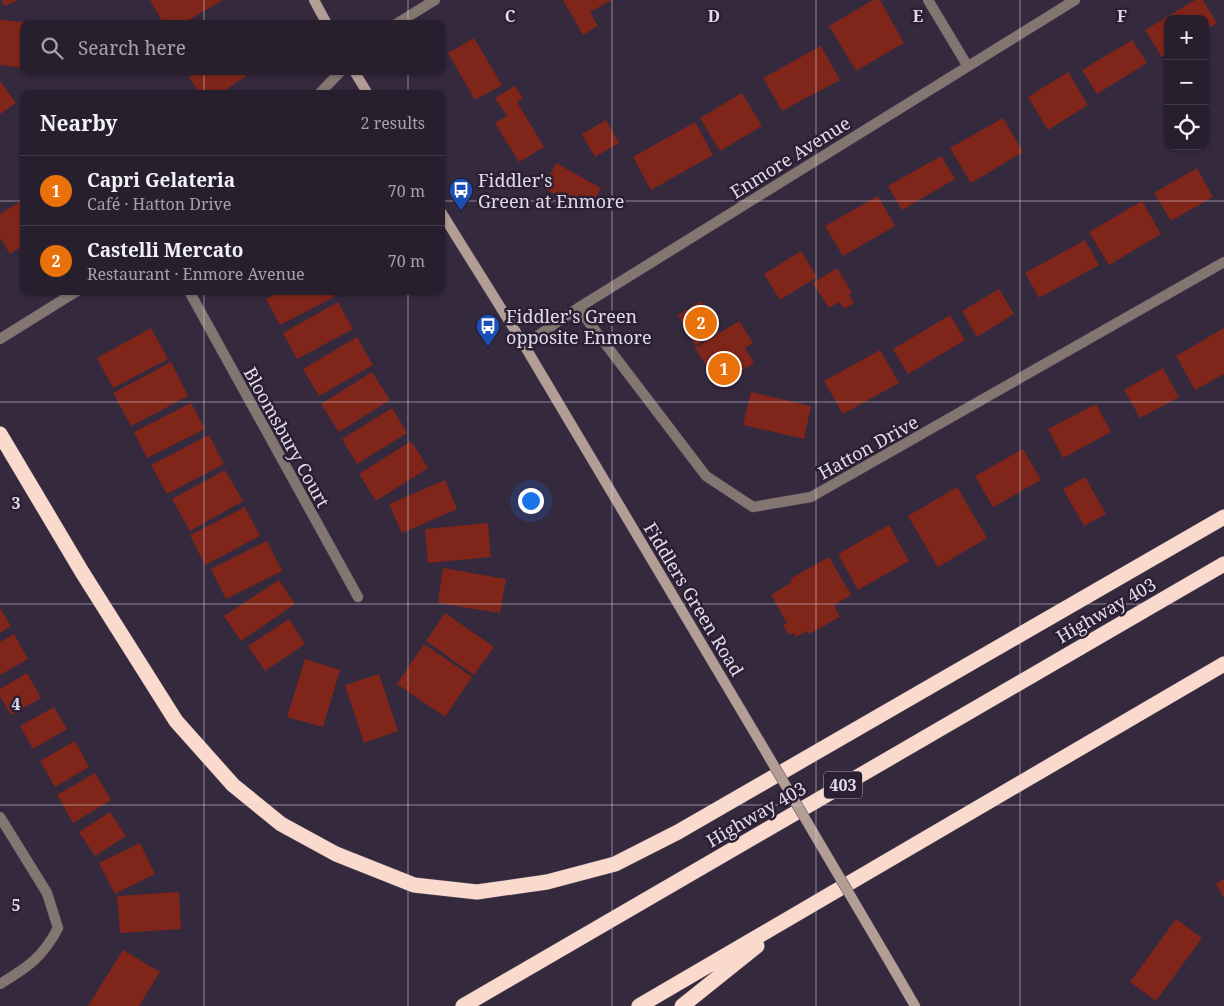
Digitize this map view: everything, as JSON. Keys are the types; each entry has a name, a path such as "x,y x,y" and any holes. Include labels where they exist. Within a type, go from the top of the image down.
{"highway":[{"path":"0,434 82,572 176,721 232,785 281,824 336,854 414,884 477,892 547,882 615,864 678,832 1224,517"},
{"name":"Highway 403","path":"463,1006 1224,564"},
{"path":"639,1006 1224,664"},
{"path":"682,1006 796,914"}],"main road":[{"path":"314,0 325,20"},
{"path":"356,75 366,90"},
{"name":"Fiddlers Green Road","path":"445,218 524,344 915,1006"}],"street":[{"path":"402,20 435,0"},
{"path":"928,0 967,65"},
{"name":"Enmore Avenue","path":"524,344 578,308 1074,0"},
{"path":"323,90 337,75"},
{"name":"Hatton Drive","path":"578,308 706,476 753,507 811,497 1224,262"},
{"path":"0,339 71,295"},
{"name":"Bloomsbury Court","path":"191,295 358,597"},
{"path":"0,817 47,893 58,928 48,947 32,964 0,984"}],"building":[{"path":"2,0 19,0 4,6"},
{"path":"150,0 223,0 189,20 162,20"},
{"path":"563,0 612,0 590,12 598,26 583,35"},
{"path":"873,0 880,0 904,43 856,71 829,26"},
{"path":"1195,0 1203,0 1217,23 1209,28 1209,15 1170,15"},
{"path":"1164,19 1164,56 1162,57 1145,30"},
{"path":"0,20 20,22 20,68 0,65"},
{"path":"474,38 502,85 475,100 448,53"},
{"path":"1132,40 1147,63 1097,94 1082,70"},
{"path":"821,46 840,80 782,111 763,78"},
{"path":"1068,72 1088,105 1048,130 1028,97"},
{"path":"192,75 247,75 226,90 197,90 189,77"},
{"path":"0,81 16,103 0,114"},
{"path":"515,86 523,98 517,102 544,147 519,162 495,123 507,116 495,98"},
{"path":"742,93 762,126 720,151 700,118"},
{"path":"1003,118 1023,152 971,183 950,148"},
{"path":"606,120 619,143 595,157 582,134"},
{"path":"695,122 713,155 651,190 633,157"},
{"path":"941,156 955,179 902,210 888,186"},
{"path":"556,163 601,188 587,212 543,188"},
{"path":"1197,168 1213,197 1171,221 1154,193"},
{"path":"878,196 895,226 843,256 825,226"},
{"path":"1142,201 1161,234 1109,265 1089,232"},
{"path":"20,202 20,248 10,254 0,238 0,214"},
{"path":"1085,240 1099,265 1039,298 1025,273"},
{"path":"801,251 817,277 780,300 764,274"},
{"path":"837,268 852,293 849,295 854,303 844,309 839,302 829,308 813,283"},
{"path":"999,289 1014,314 977,337 962,311"},
{"path":"274,295 333,295 334,297 280,325 266,299"},
{"path":"701,301 719,332 695,346 678,315"},
{"path":"338,302 353,329 297,359 283,333"},
{"path":"950,315 965,340 908,374 893,349"},
{"path":"739,321 753,343 745,348 754,363 719,385 695,348"},
{"path":"151,328 168,359 113,388 97,358"},
{"path":"1224,328 1224,374 1195,390 1176,356"},
{"path":"357,337 373,365 319,396 303,369"},
{"path":"880,350 899,383 843,414 824,381"},
{"path":"171,362 188,396 131,426 113,393"},
{"path":"1163,368 1179,397 1140,418 1124,390"},
{"path":"372,372 390,400 339,432 321,404"},
{"path":"751,392 811,406 804,439 743,425"},
{"path":"191,403 205,429 147,458 134,432"},
{"path":"1096,404 1111,432 1063,458 1048,429"},
{"path":"392,408 407,433 357,464 342,439"},
{"path":"209,435 224,464 167,494 151,465"},
{"path":"411,441 428,468 376,501 359,474"},
{"path":"1023,449 1041,480 993,507 975,476"},
{"path":"225,470 243,501 190,531 172,499"},
{"path":"1085,477 1106,514 1084,526 1063,489"},
{"path":"445,480 457,509 402,533 389,504"},
{"path":"957,487 987,538 938,567 908,516"},
{"path":"245,507 260,536 205,565 190,535"},
{"path":"488,523 491,557 428,563 425,529"},
{"path":"889,525 909,561 858,590 838,554"},
{"path":"267,541 282,571 226,599 211,569"},
{"path":"829,557 851,595 834,605 840,617 809,634 807,631 796,637 793,633 789,635 783,625 787,623 771,595 792,582 790,579"},
{"path":"443,568 506,579 500,613 438,603"},
{"path":"279,580 295,604 241,641 224,616"},
{"path":"0,608 11,626 0,633"},
{"path":"445,613 494,647 474,675 426,641"},
{"path":"289,619 305,644 265,671 248,646"},
{"path":"14,634 28,659 0,675 0,642"},
{"path":"424,644 472,677 445,717 397,684"},
{"path":"305,659 340,670 323,727 287,717"},
{"path":"27,673 41,698 11,715 0,696 0,689"},
{"path":"379,674 398,731 364,743 345,685"},
{"path":"54,707 67,729 33,749 20,726"},
{"path":"75,741 89,767 55,787 40,761"},
{"path":"95,773 111,800 73,823 57,795"},
{"path":"110,812 126,836 95,856 79,832"},
{"path":"140,843 155,874 115,894 99,863"},
{"path":"1224,879 1224,898 1216,884"},
{"path":"179,892 181,929 120,933 117,896"},
{"path":"1176,919 1202,938 1156,1001 1130,982"},
{"path":"123,950 160,972 139,1006 88,1006"}],"place":[{"name":"Fiddler's Green at Enmore","path":"461,211"},
{"name":"Castelli Mercato","path":"701,323"},
{"name":"Fiddler's Green opposite Enmore","path":"488,347"},
{"name":"Capri Gelateria","path":"724,369"}]}
